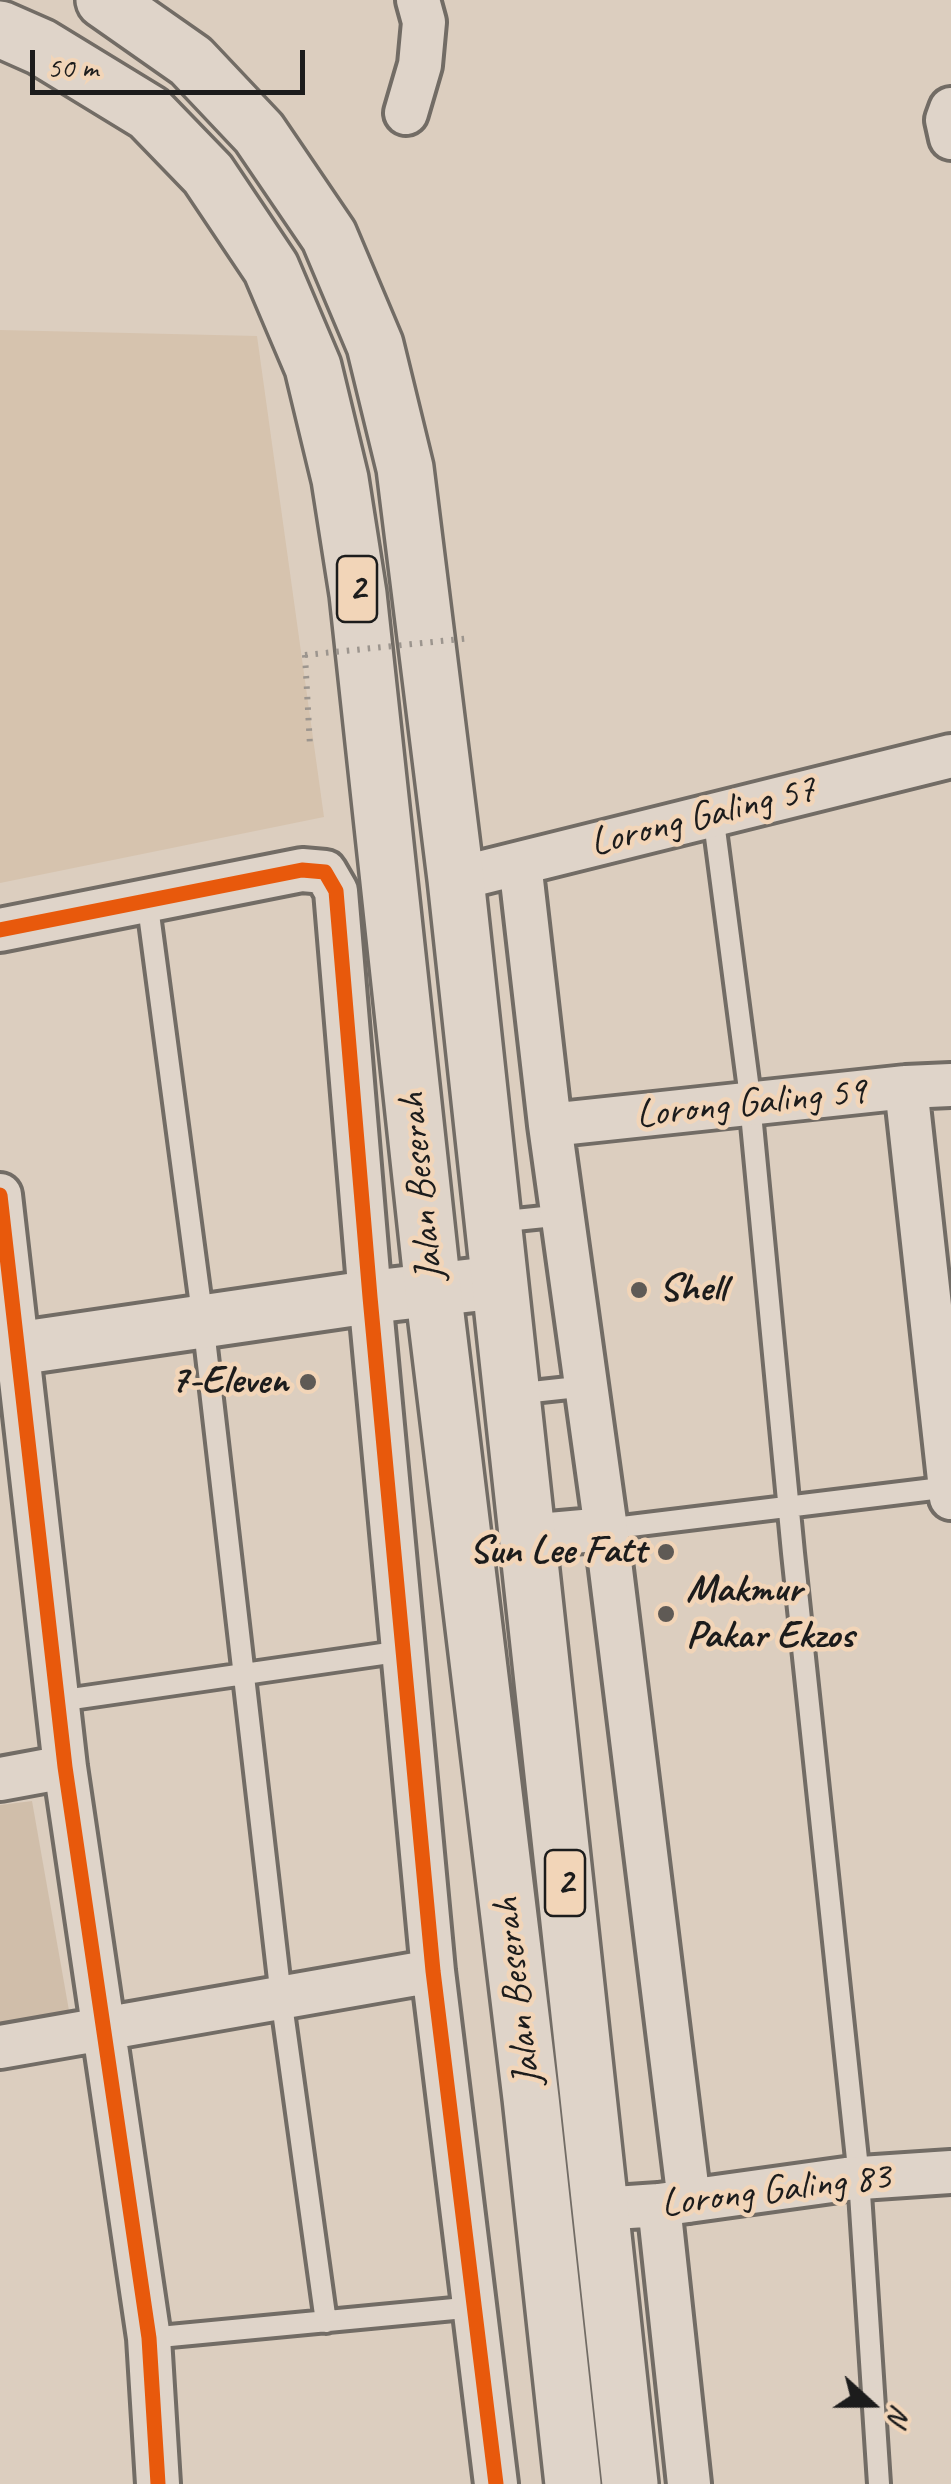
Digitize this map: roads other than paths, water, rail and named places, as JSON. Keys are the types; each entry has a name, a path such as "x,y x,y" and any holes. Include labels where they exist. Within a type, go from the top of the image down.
{"highway":[{"name":"Jalan Beserah","path":"104,0 191,61 259,133 329,236 376,345 405,468 456,879 630,2484"},
{"name":"Jalan Beserah","path":"0,29 41,47 149,113 208,174 272,268 314,367 340,479 358,594 432,1289 531,2098 572,2484"}],"street":[{"path":"406,113 420,65 424,22 418,0"},
{"name":"Lorong Galing 57","path":"456,879 951,756"},
{"path":"520,863 550,1125 606,1528 674,2203 689,2484"},
{"path":"0,930 302,870 325,872 336,891 433,1971 496,2484"},
{"name":"Lorong Galing 59","path":"550,1125 951,1085"},
{"path":"906,1087 950,1493"},
{"path":"0,1196 9,1349 102,2029 149,2338 158,2484"},
{"path":"9,1349 500,1282"},
{"path":"527,1536 606,1528"},
{"path":"0,1779 65,1767"},
{"path":"0,2047 433,1971"},
{"name":"Lorong Galing 83","path":"600,2209 860,2178 951,2172"}],"lane":[{"path":"713,814 750,1104 860,2178 879,2484"},
{"path":"147,899 202,1321 281,1998 326,2322"},
{"path":"494,1222 564,1216"},
{"path":"512,1394 587,1386"},
{"path":"606,1528 790,1506 950,1493"},
{"path":"58,1701 402,1651"},
{"path":"149,2338 475,2308"}],"place":[{"name":"Shell","path":"639,1290"},
{"name":"7-Eleven","path":"308,1382"},
{"name":"Sun Lee Fatt","path":"666,1552"},
{"name":"Makmur Pakar Ekzos","path":"666,1614"}]}
